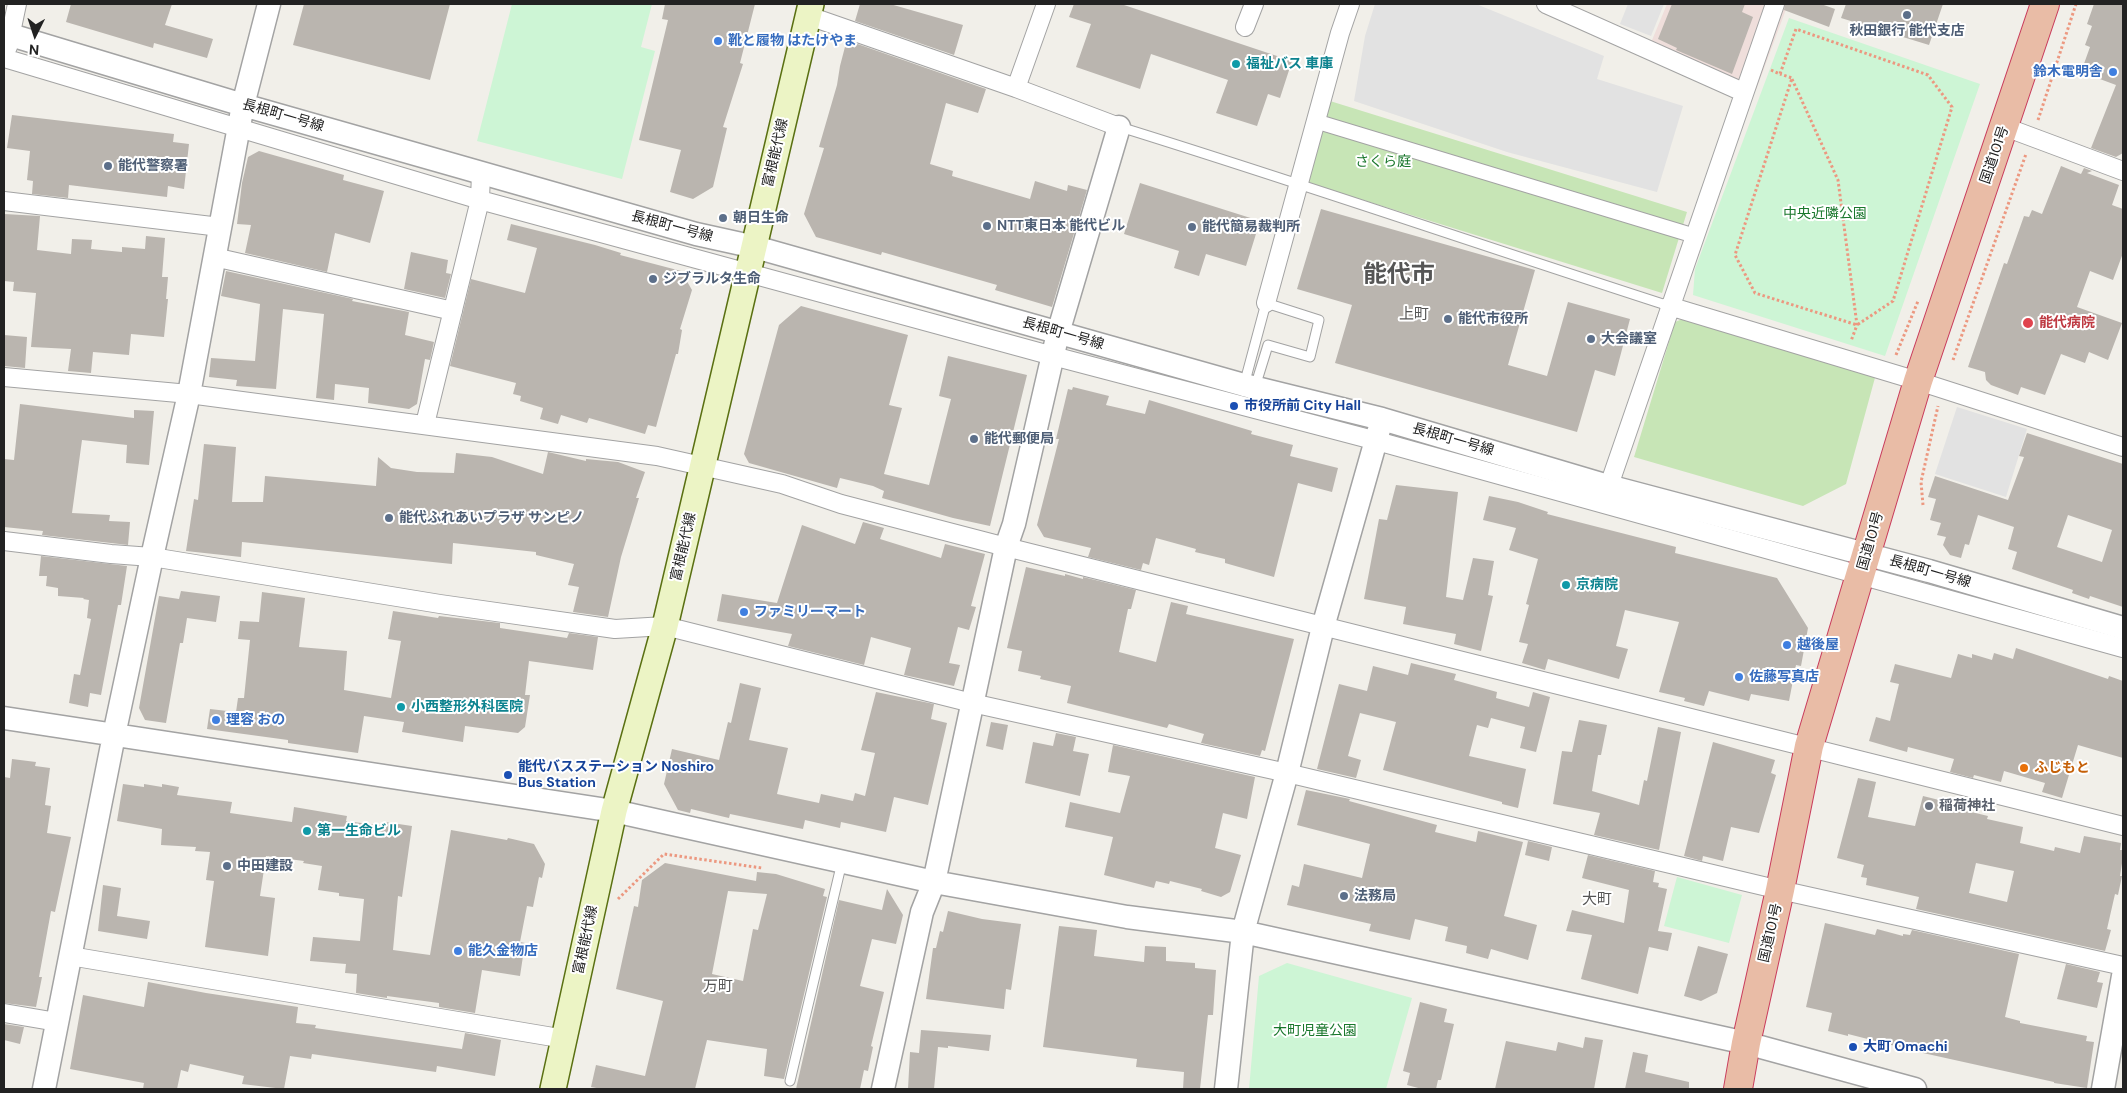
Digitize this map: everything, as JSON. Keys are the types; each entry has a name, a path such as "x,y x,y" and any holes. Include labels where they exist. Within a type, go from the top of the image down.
{"highway":[{"name":"国道101号","path":"1738,1089 1809,746 1864,565 1930,385 2005,127 2045,4"}],"main road":[{"name":"富根能代線","path":"553,1089 614,811 665,626 810,10"}],"street":[{"path":"17,4 7,34 4,58 480,200 748,271 1053,356 1379,430 1324,627 1287,773 1242,932 1226,1089"},
{"path":"44,1089 114,735 189,394 238,129 269,4"},
{"path":"1016,88 1046,4"},
{"path":"1245,27 1254,4"},
{"path":"1266,304 1315,121 1350,4"},
{"path":"1546,4 1743,92"},
{"path":"1606,495 1669,306 1695,236 1774,4"},
{"path":"810,10 1118,127 1058,333 1014,524 1006,547 934,882 922,912 883,1089"},
{"name":"長根町一号線","path":"7,34 243,105 696,234 755,247 1250,386 1379,430 1606,495 1809,541 1864,565 2123,628"},
{"path":"1315,121 1695,236"},
{"path":"2005,127 2123,171"},
{"path":"425,424 480,200 481,173"},
{"path":"4,201 220,227"},
{"path":"214,257 453,311"},
{"path":"1669,306 1930,385 2123,447"},
{"path":"4,377 189,394 425,424 657,456 704,465 782,484 841,504 1006,547 1809,746 1854,760 2123,826"},
{"path":"4,541 152,557 440,604 615,629 665,626 972,703 1287,773 1780,890 2123,966"},
{"path":"1864,565 2123,648"},
{"path":"4,718 614,811 934,882 1127,917 1242,932 1746,1044 1915,1089"},
{"path":"70,956 564,1039"},
{"path":"2103,1089 2123,976"},
{"path":"4,1013 57,1022"}],"lane":[{"path":"1118,127 1298,183 1669,306"},
{"path":"1266,304 1319,320 1310,357 1268,345 1250,386 1266,304"},
{"path":"790,1081 842,861"}],"path":[{"path":"1923,505 1921,482 1930,385 2032,137 2076,4"},
{"path":"1780,74 1796,29 1928,75 1952,108 1893,301 1857,325"},
{"path":"1754,64 1792,78 1838,180 1857,325"},
{"path":"1792,78 1735,255 1755,292 1857,325"},
{"path":"617,900 664,854 770,869"}],"shaded area":[{"path":"1375,4 1476,4 1604,56 1597,79 1683,106 1657,192 1507,152 1354,101 1365,36"},
{"path":"1628,4 1664,4 1651,36 1620,24"},
{"path":"1667,4 1788,4 1756,90 1650,45"},
{"path":"1957,407 2027,429 2006,497 1935,474"}],"green space":[{"path":"512,4 652,4 641,47 655,51 622,179 477,141"},
{"name":"中央近隣公園","path":"1789,18 1980,84 1885,356 1693,295 1695,269"},
{"name":"さくら庭","path":"1330,101 1687,212 1662,293 1305,182"},
{"path":"1685,318 1876,374 1846,484 1803,506 1634,457 1675,322"},
{"path":"1677,877 1742,895 1729,943 1664,926"},
{"name":"大町児童公園","path":"1287,963 1412,998 1386,1089 1249,1089 1259,976"}],"building":[{"path":"71,4 172,4 165,25 213,39 207,58 154,43 153,48 66,22"},
{"path":"304,4 450,4 430,80 293,45"},
{"path":"665,4 755,4 740,63 743,64 723,127 727,128 713,187 693,199 670,192 681,150 639,140 668,20 662,19"},
{"path":"860,4 890,4 963,25 954,55 855,21"},
{"name":"福祉バス 車庫","path":"1074,4 1121,4 1292,61 1280,98 1268,94 1257,126 1216,113 1228,80 1151,54 1140,89 1076,67 1091,24 1069,17"},
{"path":"1672,4 1745,4 1742,12 1753,17 1732,74 1676,50 1677,48 1658,39"},
{"path":"1785,4 1821,4 1835,9 1829,27 1784,10"},
{"name":"秋田銀行 能代支店","path":"1846,4 1943,4 1929,45 1841,18"},
{"path":"2094,4 2123,4 2123,153 2116,157 2091,148 2116,85 2081,72 2090,47 2085,45 2092,26 2087,24"},
{"path":"849,41 986,89 978,113 946,103 930,164 953,171 952,176 1030,199 1035,181 1067,191 1068,185 1087,190 1052,307 995,290 997,285 882,252 881,255 816,237 804,214 824,148 819,147 837,85 846,43"},
{"name":"能代警察署","path":"12,115 174,134 173,142 189,144 184,189 168,186 167,197 69,185 68,198 32,194 33,181 27,180 30,151 7,148"},
{"path":"259,151 344,175 343,180 384,191 370,243 335,233 327,272 245,253 251,225 237,224 242,183 248,157"},
{"path":"2061,166 2081,174 2084,168 2092,171 2087,173 2119,185 2112,205 2123,209 2123,253 2113,280 2090,271 2077,307 2122,323 2108,360 2089,352 2085,363 2061,354 2045,395 2021,387 2018,395 1991,385 1986,380 1985,372 1968,367 2004,263 2007,264 2024,216 2029,217 2032,210 2042,214"},
{"name":"能代簡易裁判所","path":"1140,183 1260,221 1246,266 1206,254 1199,276 1174,268 1179,251 1124,234"},
{"name":"能代市役所","path":"1321,209 1535,270 1508,365 1547,376 1568,302 1630,319 1615,376 1595,370 1577,432 1335,363 1352,305 1297,289"},
{"path":"4,214 40,216 37,250 71,254 72,239 92,240 91,249 122,252 122,247 145,249 146,236 165,238 162,277 168,277 166,299 168,299 164,337 131,334 129,355 93,352 91,373 68,371 71,349 31,347 36,293 13,291 14,282 4,281"},
{"path":"511,224 595,245 621,253 620,255 681,271 692,290 680,329 682,330 678,354 676,354 656,427 648,425 645,434 589,418 587,423 561,415 558,424 540,419 543,408 520,401 521,396 513,394 516,383 450,366 471,279 525,293 537,248 507,240"},
{"path":"411,252 448,260 446,273 451,274 445,298 404,289"},
{"path":"226,271 353,299 352,301 409,312 405,335 434,342 430,360 425,359 417,404 409,409 368,403 369,388 335,384 334,400 316,398 324,314 283,309 276,389 236,386 237,380 209,377 211,358 255,361 260,304 221,296"},
{"path":"801,306 908,335 889,405 902,408 884,474 929,485 951,399 939,396 948,356 1027,375 990,526 953,518 882,498 884,491 873,486 840,478 837,488 749,463 744,454 779,325"},
{"path":"4,335 27,337 25,368 4,366"},
{"path":"1073,387 1109,396 1106,405 1145,414 1149,400 1252,431 1251,434 1293,445 1290,456 1338,468 1332,492 1298,483 1274,577 1225,563 1225,559 1195,552 1196,549 1156,538 1149,565 1143,563 1141,570 1088,557 1091,548 1044,537 1037,525 1059,439 1056,439 1068,389 1072,390"},
{"path":"20,404 134,418 134,410 154,411 149,465 126,463 127,445 82,440 72,513 110,515 109,521 130,522 128,545 42,535 43,531 4,527 4,459 14,460"},
{"path":"2027,433 2123,464 2123,607 2090,596 2089,599 2072,593 2073,590 2012,569 2017,552 2008,549 2014,527 1978,515 1969,545 1965,544 1961,558 1950,555 1943,545 1946,537 1937,535 1941,523 1930,520 1936,499 1928,497 1935,476 2008,500 2024,457 2019,456","holes":["2068,515 2112,530 2102,562 2057,547"]},
{"path":"204,444 236,447 232,502 263,502 265,476 376,486 378,457 391,468 417,472 454,473 456,453 492,457 543,474 548,452 586,461 586,459 618,462 645,472 636,498 639,498 621,557 608,617 573,612 579,587 568,585 574,564 536,555 536,552 453,543 452,564 242,542 241,557 186,551 194,499 198,500"},
{"path":"1396,485 1458,492 1446,597 1463,600 1473,558 1494,561 1488,595 1493,596 1481,651 1454,644 1456,634 1403,624 1406,607 1364,599 1379,519 1387,520"},
{"path":"1489,496 1518,502 1548,512 1547,514 1676,547 1675,553 1777,578 1808,628 1801,666 1796,665 1789,701 1751,694 1749,701 1709,691 1704,706 1684,701 1685,698 1659,692 1679,622 1625,610 1616,646 1628,649 1619,679 1548,659 1545,670 1522,663 1528,644 1519,642 1529,605 1526,604 1538,559 1509,550 1516,528 1483,520"},
{"path":"863,522 884,528 880,539 941,558 945,544 985,554 971,606 976,607 969,630 958,627 949,663 960,665 954,686 904,675 911,648 871,637 864,665 788,646 792,634 717,621 722,594 777,603 802,525 855,544"},
{"path":"41,556 127,566 121,605 118,605 101,695 90,693 88,707 69,703 74,674 80,675 91,619 87,618 89,600 58,596 58,588 46,586 47,576 39,576"},
{"path":"1026,567 1065,576 1065,574 1083,579 1083,577 1136,590 1131,609 1128,609 1119,652 1156,662 1171,602 1188,606 1186,614 1294,639 1265,751 1262,750 1260,756 1201,743 1204,734 1169,724 1167,728 1067,703 1071,686 1040,679 1041,676 1018,671 1022,651 1007,648"},
{"path":"181,591 220,596 216,622 187,618 183,643 180,643 166,723 145,720 139,708 159,596 179,599"},
{"path":"262,592 305,598 299,647 347,651 344,690 391,698 401,641 388,639 393,611 438,618 439,616 500,623 500,628 567,638 569,633 598,637 593,670 529,661 525,695 530,695 525,727 518,733 465,726 463,742 402,732 404,722 364,716 358,753 288,743 288,740 207,729 210,709 236,712 238,698 244,698 250,640 238,639 240,621 259,622"},
{"path":"2016,648 2108,679 2109,676 2123,681 2123,758 2078,745 2062,798 2042,792 2045,783 2004,771 2001,782 1974,775 1973,778 1950,772 1954,759 1908,747 1907,752 1869,741 1876,717 1890,721 1899,684 1890,682 1895,664 1951,678 1958,654 1972,658 1972,654 1992,660 1994,653 2013,659"},
{"path":"1411,663 1456,674 1454,680 1497,692 1496,698 1529,707 1533,692 1550,697 1536,752 1520,748 1525,727 1491,718 1488,728 1477,725 1469,756 1526,769 1518,808 1383,770 1396,722 1360,713 1348,756 1361,760 1356,778 1317,769 1339,684 1367,691 1373,666 1408,675"},
{"path":"740,683 761,688 749,740 788,748 777,794 819,803 821,794 853,801 855,793 865,796 875,753 861,750 876,692 934,704 931,719 947,723 928,805 894,797 886,832 841,822 840,828 805,820 803,829 730,814 729,818 691,809 690,813 678,810 664,784 672,749 719,760 728,722 731,723"},
{"path":"1579,720 1607,725 1601,755 1598,755 1592,791 1639,805 1644,780 1647,781 1658,727 1681,732 1659,850 1594,835 1600,813 1553,804 1562,751 1572,752"},
{"path":"991,722 1008,725 1003,750 986,746"},
{"path":"1056,733 1076,737 1073,751 1089,754 1080,796 1025,783 1033,742 1053,746"},
{"path":"1713,742 1775,760 1771,773 1776,775 1759,833 1731,827 1723,861 1703,856 1702,861 1684,856"},
{"path":"1113,745 1255,777 1247,819 1223,813 1215,848 1241,855 1230,892 1221,897 1201,891 1202,889 1170,881 1169,884 1156,881 1154,888 1104,875 1113,837 1065,827 1070,802 1120,813 1130,776 1108,772"},
{"path":"12,759 36,762 35,766 50,768 45,805 51,806 47,833 71,837 55,912 51,911 39,977 42,977 36,1007 4,1003 4,777 10,778"},
{"path":"1858,778 1876,782 1868,817 1915,826 1923,796 1939,800 1938,804 1988,816 1987,819 2023,827 2020,843 2054,851 2055,847 2080,853 2084,836 2121,843 2120,850 2123,850 2120,876 2122,876 2118,895 2115,894 2107,929 2111,930 2105,951 1916,909 1919,897 1866,885 1867,878 1861,877 1864,865 1837,858","holes":["1976,863 2014,871 2007,902 1969,893"]},
{"path":"123,784 144,787 144,784 162,787 162,784 179,787 177,795 232,802 230,813 292,822 294,807 347,816 346,821 384,826 385,822 412,826 402,897 398,896 393,950 430,955 451,830 507,840 508,838 534,844 545,864 542,878 539,877 533,907 527,906 520,942 525,943 520,976 482,970 475,1013 439,1007 439,1003 356,993 357,974 345,973 346,964 310,961 313,937 360,941 364,899 339,896 339,893 318,890 322,866 303,863 304,861 266,856 260,896 275,898 268,956 205,947 214,881 206,880 210,852 195,851 196,847 161,845 162,829 117,821"},
{"path":"1306,790 1350,799 1349,801 1437,825 1435,832 1476,842 1478,831 1523,842 1504,916 1537,925 1528,960 1491,949 1488,959 1466,953 1467,946 1445,941 1448,927 1415,919 1410,940 1369,931 1371,924 1287,905 1292,885 1299,887 1304,864 1362,878 1370,844 1297,825"},
{"path":"1528,841 1552,847 1549,861 1525,855"},
{"path":"1588,855 1655,871 1653,882 1659,883 1658,887 1667,889 1658,931 1672,933 1668,951 1649,947 1638,994 1581,979 1592,935 1566,931 1572,910 1624,923 1629,890 1582,878"},
{"path":"665,863 756,881 757,872 776,874 825,889 823,896 827,897 784,1079 764,1076 767,1049 707,1040 695,1089 602,1089 591,1087 596,1065 645,1076 663,1001 616,989 634,906 638,907 642,880","holes":["728,891 767,894 758,930 753,929 743,981 712,974"]},
{"path":"103,885 121,888 117,916 150,921 147,939 98,931"},
{"path":"887,889 903,915 896,944 872,939 860,986 884,992 871,1046 873,1047 868,1071 864,1070 860,1089 796,1089 839,900 882,910"},
{"path":"948,911 982,919 1021,924 1011,990 1006,989 1004,1009 926,999 933,948 936,948 940,931 943,932"},
{"path":"1825,923 1875,935 1877,929 1903,936 1903,934 1910,935 1912,930 2019,954 2005,1017 2020,1021 2020,1023 2087,1036 2086,1041 2094,1042 2087,1088 2054,1083 1848,1034 1848,1036 1828,1031 1832,1013 1806,1007"},
{"path":"1059,926 1097,930 1094,956 1144,962 1145,946 1166,947 1166,961 1195,963 1195,968 1216,970 1213,1015 1208,1015 1200,1089 1183,1089 1184,1072 1136,1067 1137,1059 1043,1047"},
{"path":"1698,946 1728,954 1717,993 1701,1001 1684,996"},
{"path":"2066,964 2100,972 2097,982 2103,983 2097,1008 2057,999"},
{"path":"148,982 298,1007 296,1023 316,1025 315,1028 462,1049 465,1033 501,1040 495,1076 437,1066 436,1072 312,1054 311,1059 290,1056 284,1089 242,1084 244,1076 190,1064 188,1072 181,1070 177,1089 143,1089 144,1083 70,1069 83,995 144,1007"},
{"path":"1420,1002 1447,1009 1444,1022 1454,1024 1441,1080 1438,1080 1436,1089 1422,1089 1407,1085 1410,1073 1403,1071"},
{"path":"4,1024 24,1027 20,1044 4,1040"},
{"path":"921,1030 991,1035 989,1051 948,1046 948,1048 938,1047 934,1089 908,1089 910,1052 919,1053"},
{"path":"1585,1037 1603,1040 1594,1089 1495,1089 1506,1041 1556,1051 1558,1042 1583,1048"},
{"path":"1633,1052 1648,1055 1645,1072 1689,1082 1689,1089 1625,1089"}],"place":[{"name":"秋田銀行 能代支店","path":"1907,15"},
{"name":"靴と履物 はたけやま","path":"718,41"},
{"name":"福祉バス 車庫","path":"1236,64"},
{"name":"鈴木電明舎","path":"2113,72"},
{"name":"能代警察署","path":"108,166"},
{"name":"朝日生命","path":"723,218"},
{"name":"NTT東日本 能代ビル","path":"987,226"},
{"name":"能代簡易裁判所","path":"1192,227"},
{"name":"ジブラルタ生命","path":"653,279"},
{"name":"能代市役所","path":"1448,319"},
{"name":"能代病院","path":"2028,323"},
{"name":"大会議室","path":"1591,339"},
{"name":"市役所前 City Hall","path":"1234,406"},
{"name":"能代郵便局","path":"974,439"},
{"name":"能代ふれあいプラザ サンピノ","path":"389,518"},
{"name":"京病院","path":"1566,585"},
{"name":"ファミリーマート","path":"744,612"},
{"name":"越後屋","path":"1787,645"},
{"name":"佐藤写真店","path":"1739,677"},
{"name":"小西整形外科医院","path":"401,707"},
{"name":"理容 おの","path":"216,720"},
{"name":"ふじもと","path":"2024,768"},
{"name":"能代バスステーション Noshiro Bus Station","path":"508,775"},
{"name":"稲荷神社","path":"1929,806"},
{"name":"第一生命ビル","path":"307,831"},
{"name":"中田建設","path":"227,866"},
{"name":"法務局","path":"1344,896"},
{"name":"能久金物店","path":"458,951"},
{"name":"大町 Omachi","path":"1853,1047"}],"district":[{"name":"能代市","path":"1399,276"},
{"name":"上町","path":"1414,315"},
{"name":"大町","path":"1597,900"},
{"name":"万町","path":"718,987"}]}
